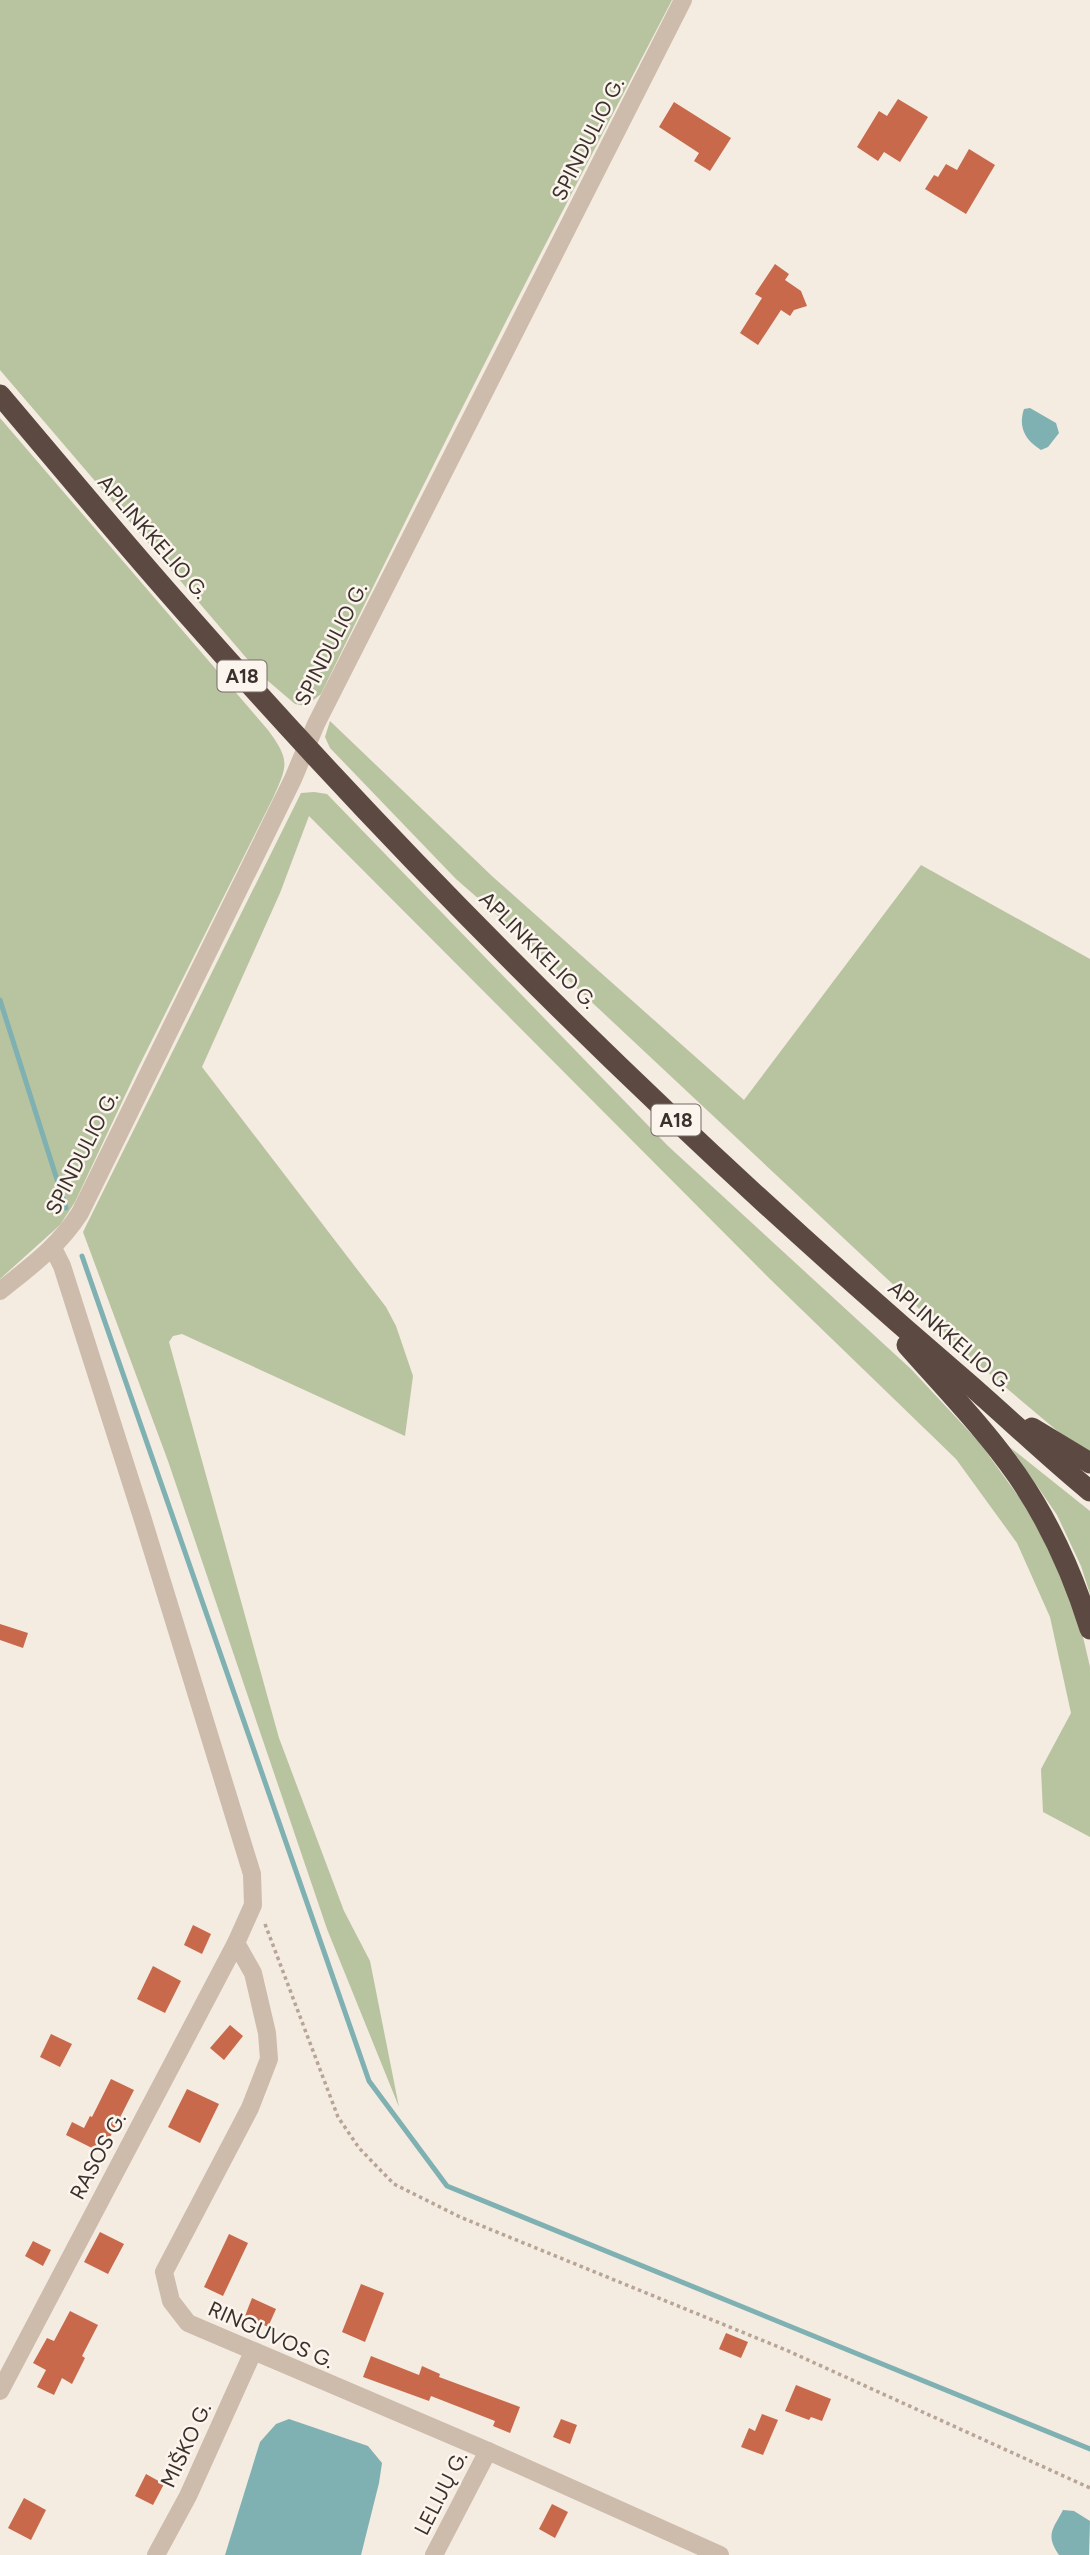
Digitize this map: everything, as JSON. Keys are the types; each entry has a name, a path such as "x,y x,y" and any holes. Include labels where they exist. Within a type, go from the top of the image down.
{"highway":[{"name":"APLINKKELIO G.","path":"0,395 187,614 306,746 555,1002 708,1151 860,1290 1090,1491"},
{"path":"860,1290 1016,1473 1042,1514 1062,1553 1090,1629"},
{"path":"991,1403 1090,1463"}],"street":[{"name":"SPINDULIO G.","path":"0,1291 53,1248 80,1213 293,779 306,746 683,0"},
{"path":"53,1248 62,1266 143,1520 252,1874 253,1905"},
{"name":"RASOS G.","path":"0,2391 236,1943 253,1905"},
{"name":"RINGUVOS G.","path":"236,1943 253,1973 267,2033 269,2059 250,2108 164,2272 171,2301 188,2323 488,2451 720,2555"},
{"name":"MIŠKO G.","path":"156,2555 188,2496 253,2352"},
{"name":"LELIJŲ G.","path":"434,2555 488,2451"}],"path":[{"path":"253,1905 265,1924 284,1969 338,2116 359,2148 394,2184 460,2217 786,2350 1090,2488"}],"green space":[{"path":"0,0 672,0 494,346 321,694 306,706 295,704 261,675 0,370"},
{"path":"0,418 268,730 283,756 284,770 273,798 138,1068 75,1202 60,1225 0,1279"},
{"path":"330,721 493,877 744,1100 921,865 1090,959 1090,1453 1061,1434 979,1365 519,934 456,879 330,748 325,737"},
{"path":"301,793 327,794 668,1146 911,1369 979,1442 1019,1497 1050,1549 1080,1624 1090,1667 1090,1837 1043,1812 1041,1769 1071,1713 1050,1617 1017,1543 956,1459 770,1279 309,816 280,893 202,1067 386,1307 396,1326 413,1376 405,1436 182,1334 173,1336 169,1342 279,1738 344,1911 370,1961 399,2107 327,1929 168,1461 83,1232"},
{"path":"1011,1448 1090,1511 1090,1594 1081,1566 1057,1515"}],"water":[{"path":"1030,408 1056,423 1059,433 1048,447 1041,450 1024,432 1022,416 1024,409"},
{"path":"289,2419 368,2446 382,2463 361,2555 225,2555 260,2442 276,2424"},
{"path":"1063,2510 1074,2511 1090,2521 1089,2555 1059,2555 1051,2537"}],"building":[{"path":"898,99 928,117 900,162 884,152 878,161 857,147 879,111 887,116"},
{"path":"674,102 731,138 710,171 694,161 699,153 659,127"},
{"path":"969,149 995,165 966,214 925,189 934,175 938,177 946,164 957,170"},
{"path":"775,264 789,274 785,280 801,291 807,306 794,310 790,316 781,310 758,345 740,333 762,298 755,294"},
{"path":"0,1624 28,1633 23,1648 0,1640"},
{"path":"193,1925 211,1934 202,1954 184,1945"},
{"path":"153,1966 181,1981 165,2013 137,1999"},
{"path":"230,2025 243,2036 224,2060 210,2048"},
{"path":"51,2034 72,2044 60,2067 40,2057"},
{"path":"111,2079 134,2090 102,2153 66,2135 72,2122 84,2128"},
{"path":"187,2089 219,2104 200,2143 168,2127"},
{"path":"100,2232 124,2244 108,2274 84,2262"},
{"path":"229,2234 248,2243 223,2296 204,2287"},
{"path":"33,2241 51,2250 43,2266 25,2256"},
{"path":"361,2284 384,2293 365,2342 342,2332"},
{"path":"252,2298 276,2309 268,2327 245,2316"},
{"path":"70,2311 98,2325 82,2356 85,2358 72,2384 62,2378 54,2395 37,2387 46,2370 33,2363 47,2338 54,2341"},
{"path":"726,2333 748,2342 741,2358 719,2349"},
{"path":"371,2356 419,2375 422,2366 440,2374 439,2377 520,2407 510,2433 493,2426 495,2421 431,2396 429,2401 363,2377"},
{"path":"796,2385 831,2399 822,2421 811,2417 809,2420 785,2411"},
{"path":"762,2414 778,2420 763,2455 741,2447 749,2428 755,2431"},
{"path":"561,2419 577,2425 570,2444 553,2437"},
{"path":"146,2474 164,2484 153,2505 135,2496"},
{"path":"24,2498 46,2510 31,2540 8,2528"},
{"path":"552,2504 568,2512 555,2538 539,2529"}],"waterway":[{"path":"0,1000 66,1208"},
{"path":"82,1256 369,2081 447,2186 1090,2449"}]}
